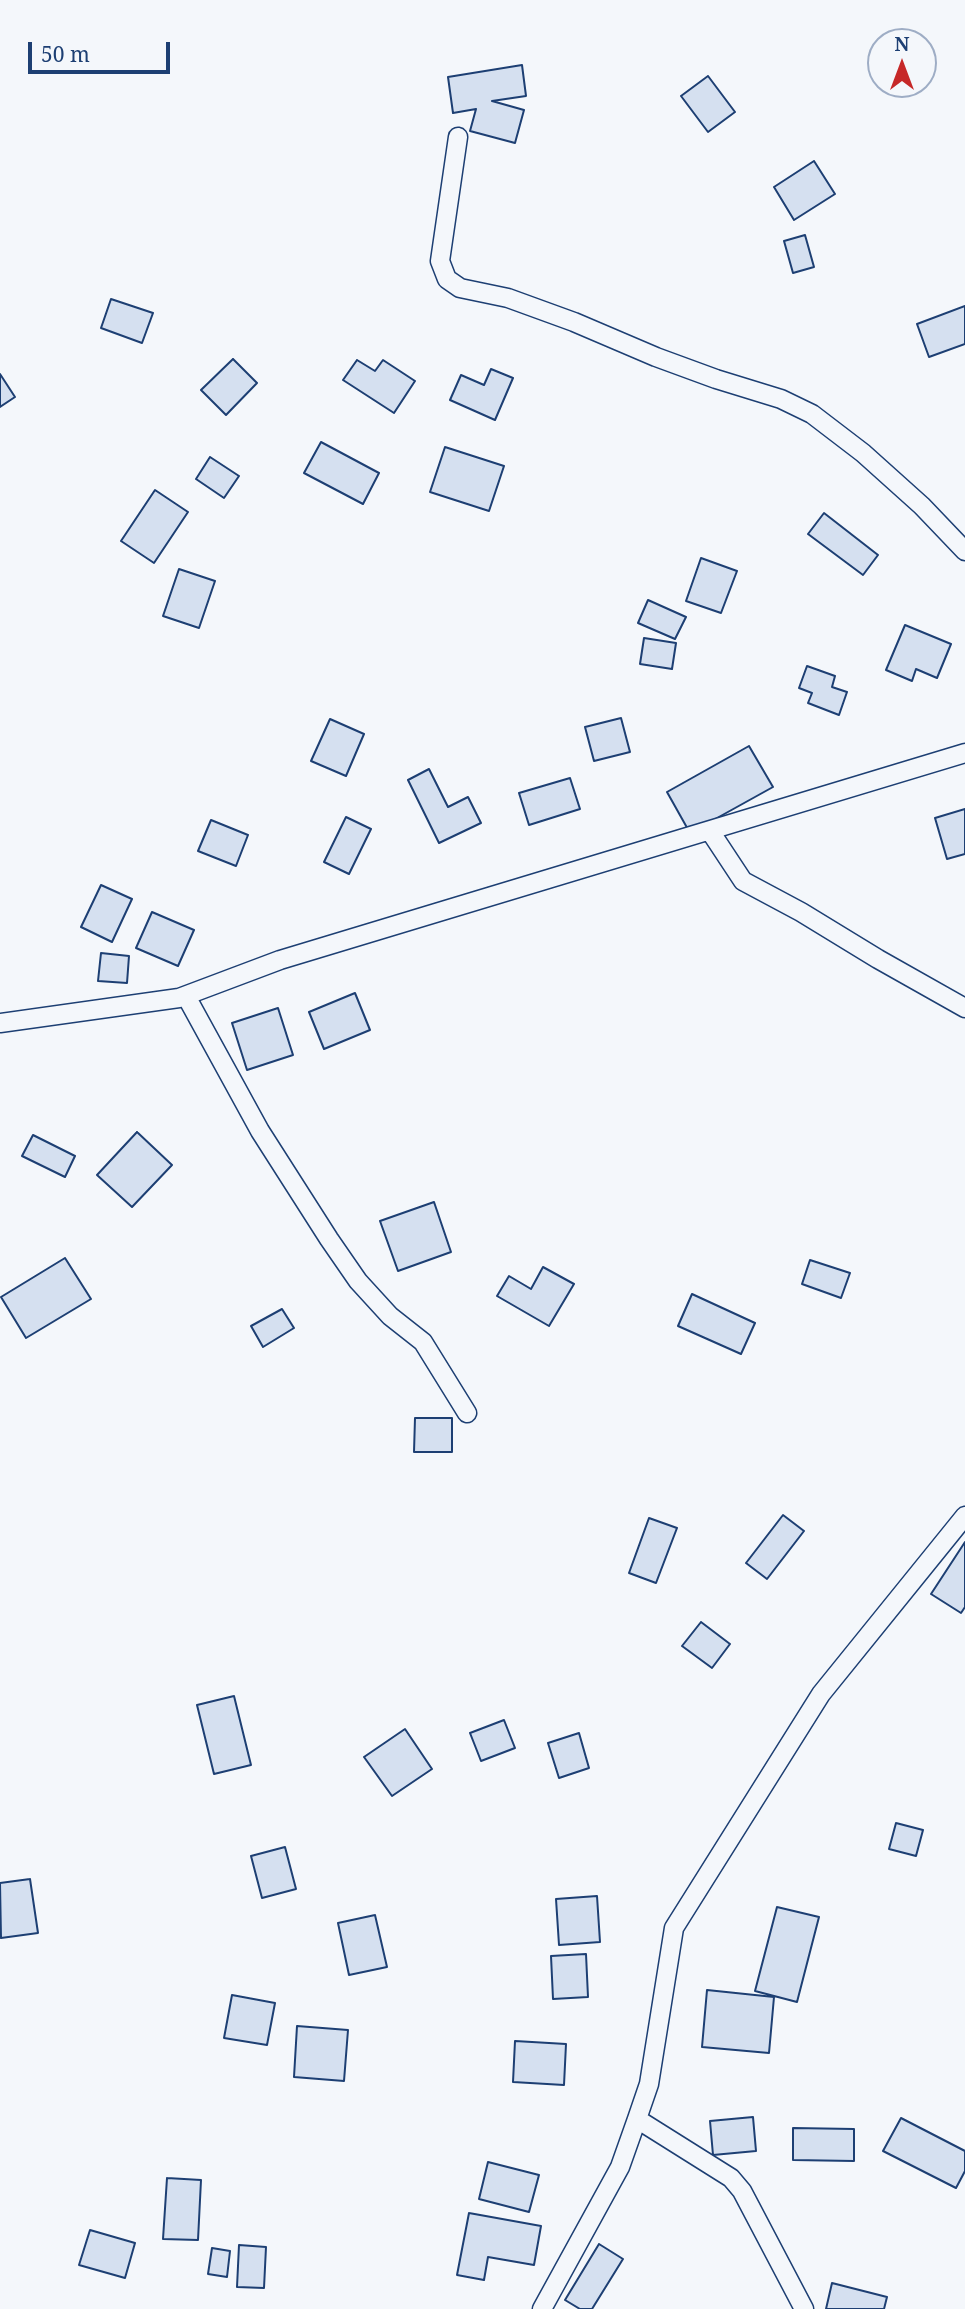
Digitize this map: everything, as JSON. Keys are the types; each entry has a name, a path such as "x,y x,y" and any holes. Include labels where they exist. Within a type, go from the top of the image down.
{"street":[{"path":"458,137 440,261 447,279 460,288 508,298 574,322 656,357 781,399 812,414 863,453 922,506 965,551"},
{"path":"0,1023 58,1017 186,996 280,960 965,753"},
{"path":"710,831 743,881 965,1008"},
{"path":"186,996 260,1130 329,1238 366,1289 390,1316 423,1342 467,1413"},
{"path":"542,2309 621,2167 638,2119 649,2084 674,1928 821,1695 965,1516"},
{"path":"638,2119 732,2178 742,2191 804,2309"}],"building":[{"path":"522,65 526,96 492,101 524,110 515,143 470,131 476,109 453,113 448,77"},
{"path":"708,76 735,112 708,132 681,96"},
{"path":"814,161 835,194 794,220 774,187"},
{"path":"805,235 814,267 793,273 784,241"},
{"path":"111,299 153,313 142,343 101,328"},
{"path":"965,306 965,344 929,357 917,324"},
{"path":"233,359 257,383 226,415 201,390"},
{"path":"357,360 375,371 383,360 415,381 394,413 343,380"},
{"path":"491,369 513,378 495,420 450,400 461,375 484,385"},
{"path":"0,374 15,397 0,407"},
{"path":"321,442 379,473 363,504 304,473"},
{"path":"445,447 504,466 489,511 430,492"},
{"path":"210,457 239,476 224,498 196,479"},
{"path":"155,490 188,512 154,563 121,541"},
{"path":"824,513 878,555 863,575 808,534"},
{"path":"701,558 737,571 721,613 686,601"},
{"path":"179,569 215,581 199,628 163,616"},
{"path":"648,600 686,617 675,639 638,623"},
{"path":"905,625 951,644 937,678 916,669 912,681 886,670"},
{"path":"644,638 676,643 672,669 640,664"},
{"path":"807,666 835,676 832,687 847,692 839,715 808,703 812,693 799,688"},
{"path":"621,718 630,752 594,761 585,727"},
{"path":"330,719 364,734 346,776 311,761"},
{"path":"749,746 773,787 690,833 667,792"},
{"path":"429,769 448,807 468,797 481,823 439,843 408,780"},
{"path":"570,778 580,809 529,825 519,793"},
{"path":"965,809 965,854 947,859 935,818"},
{"path":"346,817 371,829 349,874 324,862"},
{"path":"211,820 248,835 236,866 198,851"},
{"path":"101,885 132,899 112,942 81,927"},
{"path":"152,912 194,930 178,966 136,948"},
{"path":"101,953 129,956 127,983 98,981"},
{"path":"355,993 370,1030 324,1049 309,1012"},
{"path":"278,1008 293,1055 247,1070 232,1023"},
{"path":"137,1132 172,1165 132,1207 97,1175"},
{"path":"33,1135 75,1156 65,1177 22,1156"},
{"path":"434,1202 451,1252 398,1271 380,1221"},
{"path":"65,1258 91,1299 26,1338 1,1297"},
{"path":"810,1260 850,1273 841,1298 802,1284"},
{"path":"543,1267 574,1284 549,1326 497,1296 509,1276 531,1289"},
{"path":"692,1294 755,1323 741,1354 678,1326"},
{"path":"282,1309 294,1328 263,1347 251,1326"},
{"path":"415,1418 452,1418 452,1452 414,1452"},
{"path":"783,1515 804,1531 767,1579 746,1563"},
{"path":"649,1518 677,1528 656,1583 629,1573"},
{"path":"965,1542 965,1607 961,1613 931,1594"},
{"path":"701,1622 730,1644 712,1668 682,1646"},
{"path":"234,1696 251,1765 214,1774 197,1705"},
{"path":"504,1720 515,1748 481,1761 470,1733"},
{"path":"405,1729 432,1769 392,1796 364,1757"},
{"path":"579,1733 589,1768 559,1778 548,1743"},
{"path":"896,1823 923,1830 916,1856 889,1849"},
{"path":"285,1847 296,1889 262,1898 251,1856"},
{"path":"30,1879 38,1933 1,1938 0,1883"},
{"path":"597,1896 600,1942 559,1945 556,1899"},
{"path":"777,1907 819,1917 797,2002 755,1991"},
{"path":"375,1915 387,1967 349,1975 338,1923"},
{"path":"586,1954 588,1997 553,1999 551,1956"},
{"path":"707,1990 774,1997 769,2053 702,2047"},
{"path":"232,1995 275,2003 267,2045 224,2038"},
{"path":"297,2026 348,2030 344,2081 294,2077"},
{"path":"515,2041 566,2044 564,2085 513,2082"},
{"path":"753,2117 756,2151 713,2155 710,2121"},
{"path":"901,2118 965,2151 965,2171 956,2188 883,2151"},
{"path":"793,2128 854,2129 854,2161 793,2160"},
{"path":"488,2162 539,2175 529,2212 479,2199"},
{"path":"167,2178 201,2180 198,2240 163,2239"},
{"path":"469,2213 541,2226 534,2265 488,2257 484,2280 457,2275"},
{"path":"90,2230 135,2243 125,2278 79,2265"},
{"path":"599,2244 623,2259 592,2309 580,2309 565,2300"},
{"path":"239,2245 266,2247 264,2288 237,2287"},
{"path":"212,2248 230,2251 227,2277 208,2274"},
{"path":"832,2283 887,2297 884,2309 826,2309"}]}
